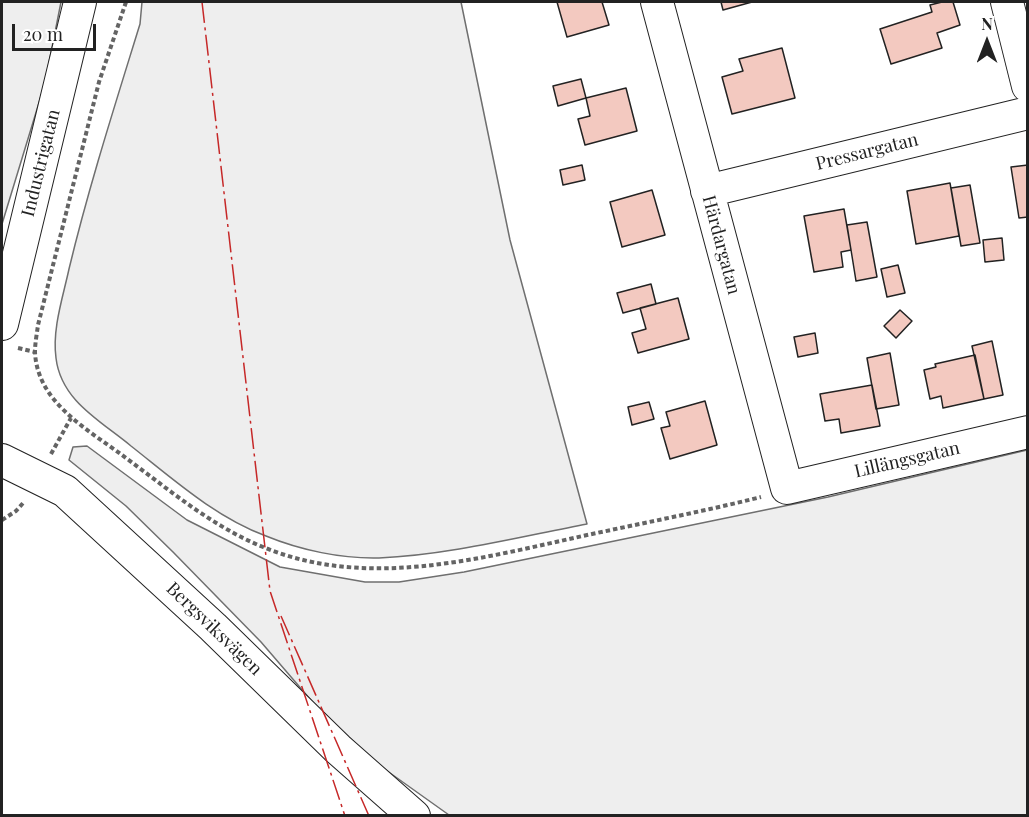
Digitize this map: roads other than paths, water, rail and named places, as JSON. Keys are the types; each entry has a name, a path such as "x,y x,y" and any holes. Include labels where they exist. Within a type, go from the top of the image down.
{"street":[{"name":"Industrigatan","path":"2,324 80,2"},
{"name":"Härdargatan","path":"657,2 787,488"},
{"path":"1007,2 1028,86"},
{"name":"Pressargatan","path":"707,191 1028,113"},
{"name":"Lillängsgatan","path":"787,488 1028,432"},
{"name":"Bergsviksvägen","path":"2,460 65,491 213,627 338,749 414,816"}]}
